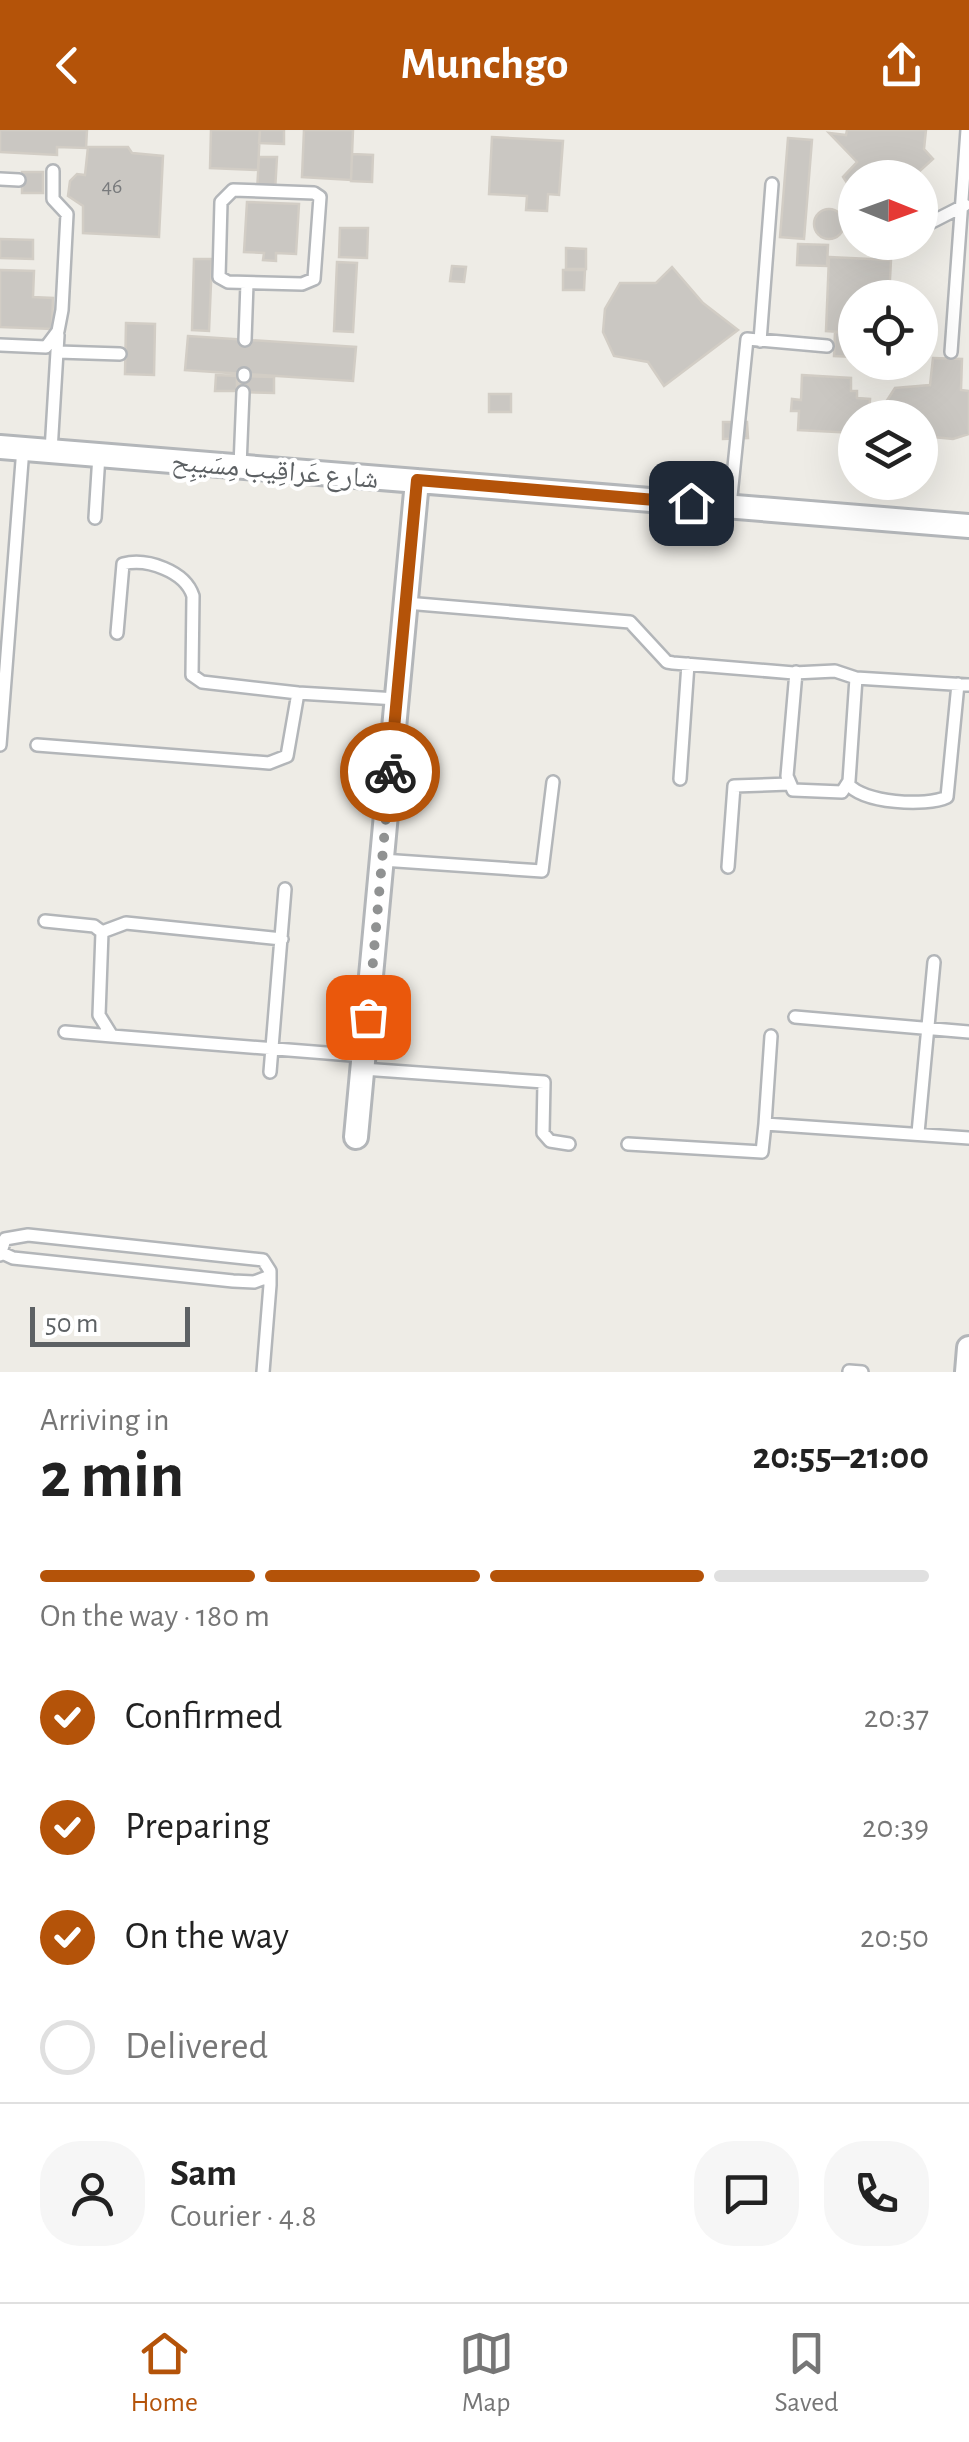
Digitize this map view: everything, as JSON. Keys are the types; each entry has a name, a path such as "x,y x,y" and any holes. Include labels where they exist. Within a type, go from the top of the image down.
{"street":[{"name":"شارع عَراقِيب مِسَيبِح","path":"11,448 969,526"},
{"path":"356,1137 417,480"},
{"path":"967,1372 969,1348"}],"lane":[{"path":"951,352 966,205 968,130"},
{"path":"51,451 67,214 53,200 54,172"},
{"path":"0,179 20,180"},
{"path":"760,340 772,184"},
{"path":"233,190 318,194 322,201 314,279 302,284 247,282 223,280 217,272 222,197 233,190"},
{"path":"938,219 966,205"},
{"path":"245,340 247,282"},
{"path":"0,345 46,347 58,330"},
{"path":"730,506 747,339 827,346"},
{"path":"58,352 120,354"},
{"path":"240,466 243,392"},
{"path":"0,745 11,448"},
{"path":"95,518 100,455"},
{"path":"116,633 123,564 168,570 190,585 194,596 192,675 202,682 397,699"},
{"path":"406,602 630,622 667,662 796,672 835,671 856,678 963,684 948,797 929,801 854,792 848,784 856,678"},
{"path":"680,779 688,664"},
{"path":"789,784 796,672"},
{"path":"37,745 281,760 287,756 298,693"},
{"path":"382,860 542,872 548,848 553,782"},
{"path":"728,866 734,786 789,784 803,792 834,793 848,784"},
{"path":"270,1072 275,1051 285,890"},
{"path":"45,921 94,926 102,932"},
{"path":"102,932 126,923 282,940"},
{"path":"102,932 99,1015 112,1036"},
{"path":"918,1134 934,962"},
{"path":"795,1017 969,1032"},
{"path":"65,1032 544,1082 543,1133 550,1141 569,1144"},
{"path":"628,1144 762,1152 771,1036"},
{"path":"765,1124 969,1138"},
{"path":"263,1372 270,1276 263,1260 10,1236 0,1253 14,1258 254,1282 270,1276"},
{"path":"92,1266 95,1242"},
{"path":"182,1275 184,1251"},
{"path":"849,1371 862,1372"}],"building":[{"path":"0,130 87,130 86,148 57,147 57,155 0,152"},
{"path":"211,130 260,130 258,170 210,168"},
{"path":"260,130 284,130 284,144 259,143"},
{"path":"304,130 353,130 351,180 302,177"},
{"path":"847,130 926,130 924,149 933,159 855,160 829,133 846,135"},
{"path":"492,137 563,141 559,195 548,194 547,211 526,210 527,196 489,194"},
{"path":"788,138 812,140 804,239 780,237"},
{"path":"88,147 128,147 132,153 163,156 159,237 83,233 83,206 68,196 70,181 77,174 85,175"},
{"path":"352,154 373,155 372,182 351,181"},
{"path":"259,157 277,157 275,191 257,191"},
{"path":"22,172 43,172 43,193 22,193"},
{"path":"247,202 299,204 296,254 276,253 276,261 263,260 264,253 244,252"},
{"path":"823,210 835,210 838,236 823,238 815,230 815,218"},
{"path":"340,228 368,228 367,258 339,257"},
{"path":"0,239 33,240 33,259 0,258"},
{"path":"798,244 828,245 827,266 797,265"},
{"path":"566,248 586,249 586,269 566,269"},
{"path":"829,257 891,260 890,280 838,280 838,332 826,331"},
{"path":"194,259 212,259 209,331 192,330"},
{"path":"337,262 357,263 353,332 334,331"},
{"path":"452,266 466,267 464,282 450,281"},
{"path":"672,267 703,303 738,330 664,386 648,362 614,356 603,332 605,309 620,283 656,283"},
{"path":"0,270 34,271 33,297 53,298 52,329 0,327"},
{"path":"563,270 585,270 584,290 563,290"},
{"path":"126,323 155,324 154,375 125,374"},
{"path":"835,332 838,332 838,356 834,356"},
{"path":"188,336 356,347 353,381 185,370"},
{"path":"938,358 962,359 961,390 969,391 969,434 953,439 938,438 938,400 887,400 895,388 930,385 931,380 938,380"},
{"path":"216,375 237,376 237,391 215,391"},
{"path":"802,375 851,380 851,391 857,391 857,398 870,399 838,400 838,432 798,430 799,411 791,411 792,399 801,400"},
{"path":"240,376 274,377 274,393 239,392"},
{"path":"489,394 511,394 511,412 489,412"},
{"path":"723,422 747,422 748,438 723,439"}],"way so far":[{"path":"368,1017 390,772"}],"route":[{"path":"390,772 417,480 691,503"}]}
